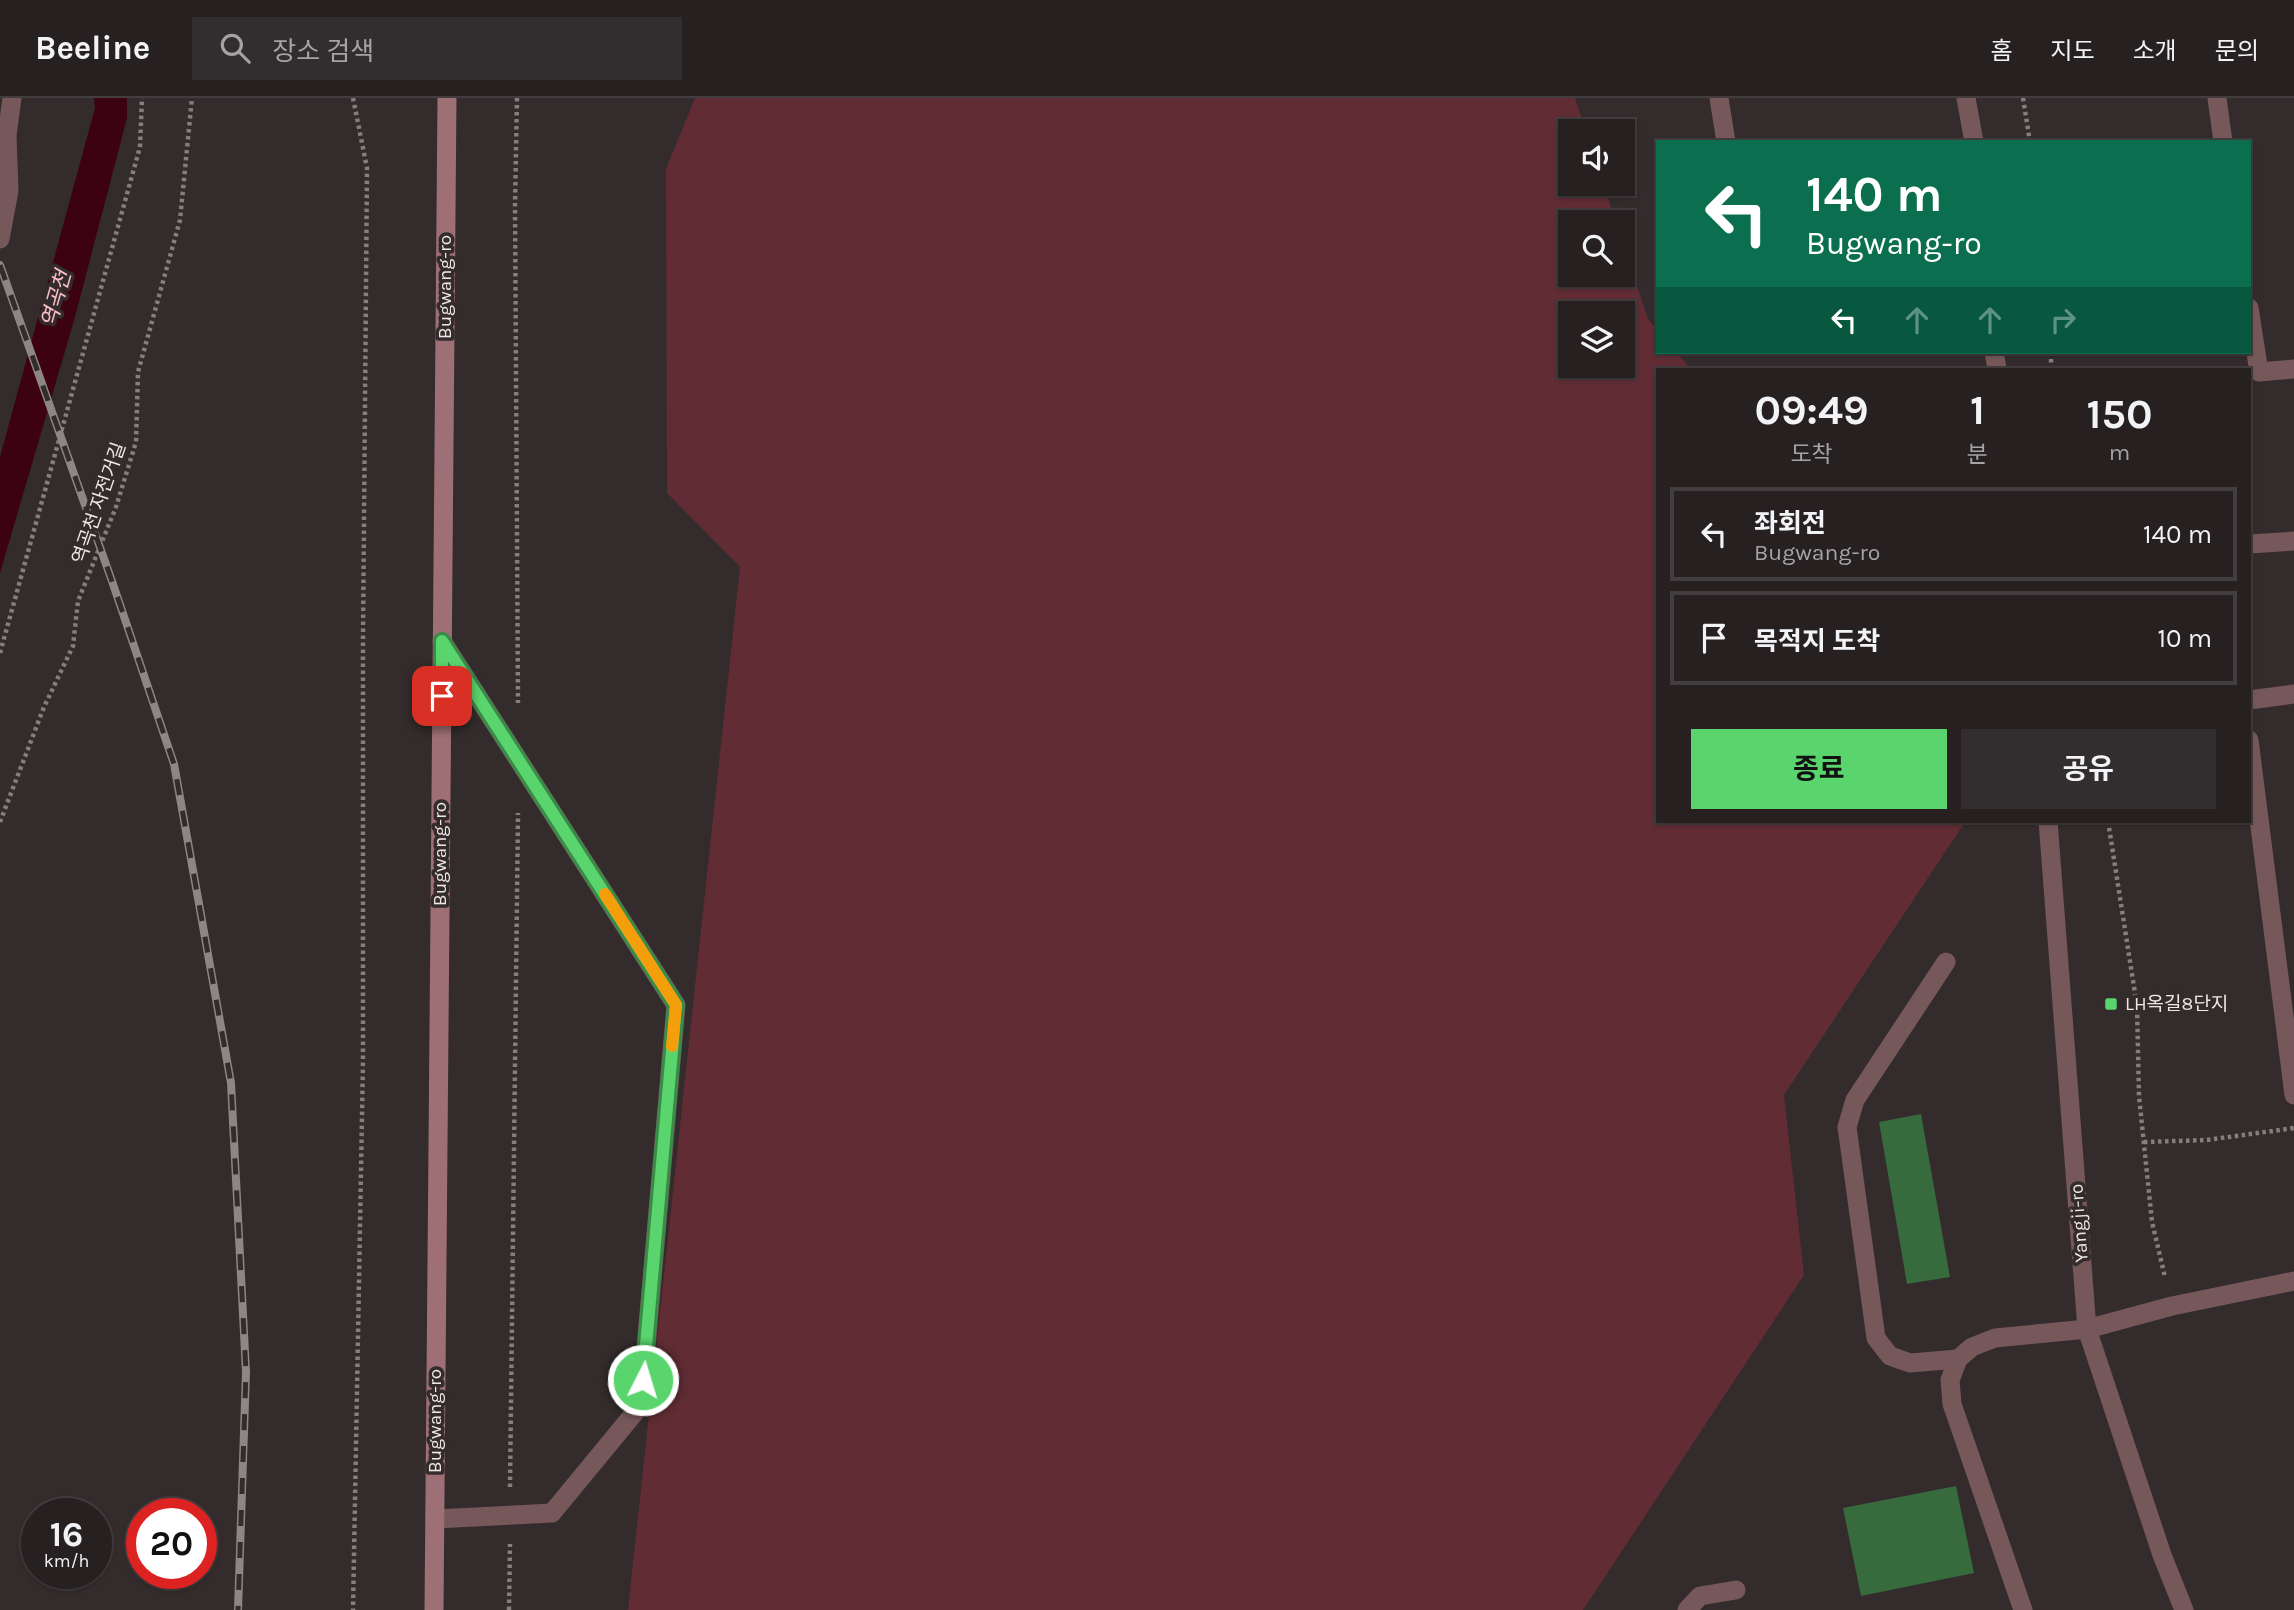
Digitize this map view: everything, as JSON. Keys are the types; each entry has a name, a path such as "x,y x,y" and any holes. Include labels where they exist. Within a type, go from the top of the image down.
{"main road":[{"name":"Bugwang-ro","path":"434,1610 447,98"}],"street":[{"path":"0,239 9,191 7,135 12,98"},
{"path":"1719,98 1726,140"},
{"path":"1966,98 1975,140"},
{"path":"2217,98 2223,140"},
{"path":"2251,320 2259,372 2294,369"},
{"path":"2251,544 2294,541"},
{"path":"435,1519 552,1513 641,1405 676,1005 442,641"},
{"path":"2251,700 2294,694"},
{"path":"2251,756 2294,1095"},
{"name":"Yangji-ro","path":"2048,823 2087,1329 2162,1555 2184,1610"},
{"path":"1946,961 1856,1100 1847,1127 1876,1338 1890,1356 1910,1363 1958,1359"},
{"path":"2023,1610 1952,1404 1950,1380 1958,1359 1972,1348 1995,1338 2087,1329 2172,1306 2294,1281"},
{"path":"1687,1610 1700,1596 1736,1590"}],"path":[{"path":"0,653 140,146 142,98"},
{"name":"역곡천 자전거길","path":"0,822 44,707 73,646 78,601 116,507 136,442 138,372 180,219 192,98"},
{"path":"353,98 367,167 363,1062 353,1610"},
{"path":"517,98 515,219 518,704"},
{"path":"2023,98 2030,140"},
{"path":"509,1610 518,759"},
{"path":"2108,823 2137,1006 2139,1096 2152,1222 2172,1306"},
{"path":"2144,1142 2207,1140 2294,1128"}],"shaded area":[{"path":"695,98 1575,98 1582,119 1558,119 1558,196 1607,196 1612,210 1558,210 1558,287 1635,287 1635,280 1648,319 1656,329 1656,354 1678,354 1690,368 1656,368 1656,823 1963,825 1784,1095 1804,1275 1583,1610 628,1610 740,567 667,493 666,169"}],"water":[{"name":"역곡천","path":"94,98 127,98 127,118 75,317 0,573 0,457 95,108"}],"building":[{"path":"1921,1114 1950,1277 1907,1284 1879,1122"},
{"path":"1956,1486 1974,1573 1861,1596 1843,1508"}],"railway":[{"path":"0,265 174,764 231,1083 246,1372 238,1610"}],"slow traffic":[{"path":"605,894 676,1005 672,1046"}],"place":[{"name":"LH옥길8단지","path":"2111,1004"}],"route":[{"path":"442,696 442,641 676,1005 643,1380"}]}
